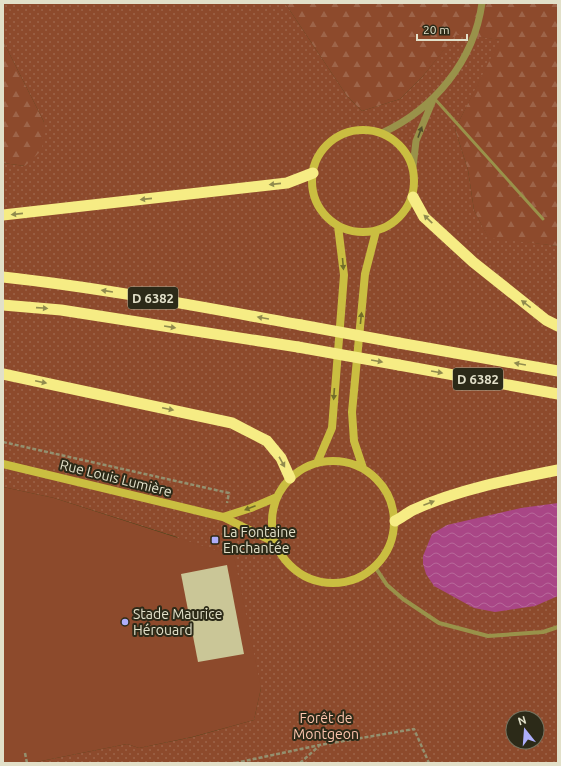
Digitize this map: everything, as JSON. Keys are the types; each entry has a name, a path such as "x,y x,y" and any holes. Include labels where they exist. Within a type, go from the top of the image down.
{"highway":[{"path":"3,215 287,183 312,173"},
{"path":"412,197 424,217 473,262 546,320 558,326"},
{"name":"D 6382","path":"3,277 133,295 558,371"},
{"name":"D 6382","path":"3,305 61,310 298,347 558,394"},
{"path":"3,374 232,423 267,441 280,458 290,478"},
{"path":"395,521 412,510 434,501 487,486 558,470"}],"main road":[{"path":"370,129 382,133 396,141 407,153 413,167 415,182 412,197 404,212 392,223 376,230 363,232 338,226 326,216 317,203 312,189 312,173 316,161 323,149 332,140 343,134 356,130 370,129"},
{"path":"317,462 332,428 344,275 338,226"},
{"path":"363,468 354,441 352,412 365,274 376,230"},
{"path":"333,460 348,462 363,468 376,477 386,490 393,505 395,521 393,538 386,554 375,567 358,579 338,584 318,582 299,573 284,559 274,542 272,512 282,487 290,478 303,468 317,462 333,460"},
{"name":"Rue Louis Lumière","path":"3,464 223,517 274,542"},
{"path":"223,517 251,508 277,497"}],"street":[{"path":"382,133 408,119 434,98 462,63 480,21 482,3"},
{"path":"413,167 416,141 434,98"},
{"path":"375,567 388,585 403,599 439,623 488,636 543,632 558,628"}],"lane":[{"path":"434,98 543,219"}],"path":[{"path":"3,442 229,494 223,517"},
{"path":"235,763 320,745 414,729 429,763"},
{"path":"300,763 320,745"},
{"path":"24,753 27,763"}],"green space":[{"name":"Forêt de Montgeon","path":"3,3 285,3 347,96 362,111 400,99 423,76 457,33 501,40 455,129 468,170 474,210 488,237 558,246 558,763 31,763 127,744 139,748 193,737 254,720 261,688 177,537 54,498 3,487 3,163 25,166 44,122 3,41"},
{"path":"285,3 558,3 558,246 488,238 474,210 468,170 455,129 500,40 457,34 423,76 400,99 362,111 347,96"},
{"path":"3,41 44,122 42,150 25,166 3,163"},
{"name":"Stade Maurice Hérouard","path":"3,487 54,498 234,556 261,688 254,720 192,737 139,748 127,744 31,763 3,763"}],"water":[{"path":"558,503 558,596 535,606 495,612 474,608 434,586 426,574 423,564 423,556 432,534 447,525 521,508"}],"building":[{"path":"227,565 244,654 198,662 181,574"}],"place":[{"name":"La Fontaine Enchantée","path":"215,540"},
{"name":"Stade Maurice Hérouard","path":"125,622"}]}
